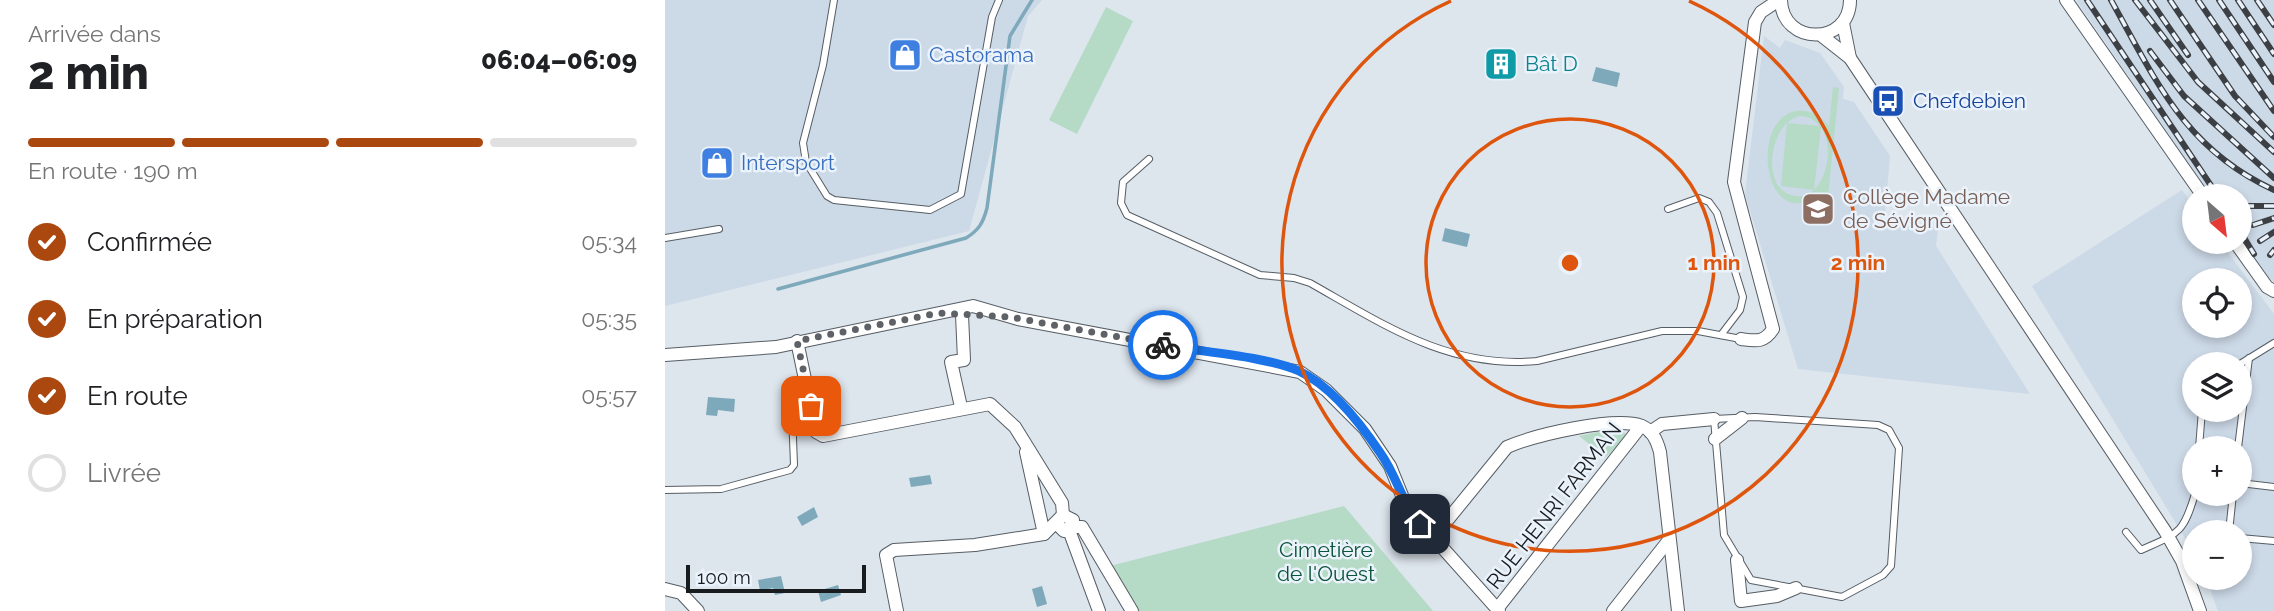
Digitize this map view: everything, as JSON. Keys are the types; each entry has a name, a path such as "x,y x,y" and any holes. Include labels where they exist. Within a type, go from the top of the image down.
{"street":[{"path":"1850,0 1843,23 1850,58"},
{"path":"2066,0 2195,184"},
{"path":"1741,339 1760,341 1767,338 1773,329 1734,182 1755,22 1761,12 1777,3 1799,32 1822,36 1850,58 2169,538 2182,561 2200,611"},
{"path":"1822,36 1843,23"},
{"path":"2244,254 2267,287 2274,291"},
{"path":"668,352 776,347 973,306 1010,317 1300,372 1326,390 1365,429 1390,466 1407,508 1498,610"},
{"path":"939,313 1010,317"},
{"path":"961,407 951,362 964,360 962,315"},
{"path":"797,341 816,432 823,436 961,407 990,404 1015,427 1062,503 1060,519 1044,534 975,545 894,550 886,555 897,611"},
{"path":"1716,439 1742,418"},
{"path":"1432,539 1507,447 1523,440 1593,427 1621,424 1646,429 1662,424 1714,419"},
{"path":"1646,429 1660,452 1678,611"},
{"name":"RUE HENRI FARMAN","path":"1498,610 1646,429"},
{"path":"1024,445 1044,534"},
{"path":"1060,519 1073,520 1071,528 1100,611"},
{"path":"1071,528 1082,527 1132,611"},
{"path":"1613,611 1669,540"},
{"path":"1737,560 1741,601 1777,596 1796,588"},
{"path":"665,589 681,593 698,611"}],"lane":[{"path":"834,0 823,65 803,144 806,162 827,196 834,200 930,210 961,194 992,17 999,0"},
{"path":"1149,159 1123,182 1121,203 1127,215 1260,275 1294,278 1310,283 1425,346 1485,360 1516,363 1537,361 1662,331 1691,330 1741,339"},
{"path":"1668,209 1699,198 1709,202 1717,213 1743,298 1740,310 1721,335"},
{"path":"665,238 719,229"},
{"path":"2252,356 2274,343"},
{"path":"665,490 721,489 790,470 793,466 792,412"},
{"path":"1714,419 1878,425 1889,430 1899,448 1891,566 1882,575 1842,597 1751,580 1724,535 1714,419"},
{"path":"2252,484 2274,487"},
{"path":"2126,532 2141,550 2169,538 2186,523 2191,506"},
{"path":"2252,539 2274,541"}],"shaded area":[{"path":"665,0 1042,0 1028,16 969,231 665,306"},
{"path":"2076,0 2274,0 2274,282 2264,274 2250,254 2252,184 2203,184"},
{"name":"Collège Madame de Sévigné","path":"1764,36 1780,48 1785,40 1820,53 1844,87 1843,99 1854,102 1890,156 1884,224 1938,229 1936,246 2030,394 1798,369 1745,194"},
{"path":"2182,190 2182,254 2229,254 2240,268 2182,268 2182,338 2252,338 2252,285 2274,314 2274,611 2218,611 2210,590 2252,590 2252,520 2182,520 2182,533 2032,286"}],"green space":[{"path":"1106,7 1133,21 1077,134 1049,120"},
{"path":"1833,87 1839,88 1827,206 1821,206 1822,192 1803,203 1787,201 1776,190 1769,173 1771,134 1781,119 1796,111 1815,114 1829,126","holes":["1800,116 1814,120 1823,130 1827,144 1824,174 1817,186 1807,194 1795,196 1784,191 1776,182 1772,156 1775,143 1789,121"]},
{"path":"1787,123 1821,126 1814,190 1781,186"},
{"path":"1620,427 1627,436 1606,457 1579,436"},
{"name":"Cimetière de l'Ouest","path":"1344,506 1433,611 1135,611 1110,566"}],"water":[{"path":"1596,67 1620,73 1617,87 1592,81"},
{"path":"1445,228 1470,234 1467,247 1442,241"},
{"path":"708,397 735,399 734,412 718,410 717,416 706,415"},
{"path":"930,475 932,484 911,487 909,478"},
{"path":"814,507 818,517 802,526 797,517"},
{"path":"781,576 785,593 775,595 773,588 760,591 758,580"},
{"path":"838,585 841,595 821,602 818,591"},
{"path":"1042,586 1047,604 1037,607 1032,589"}],"waterway":[{"path":"778,289 966,238 977,229 987,208 1010,36 1032,0"}],"railway":[{"path":"2087,0 2210,184"},
{"path":"2111,0 2159,85 2195,133 2243,173 2274,190"},
{"path":"2135,0 2198,82 2274,152"},
{"path":"2150,0 2188,55"},
{"path":"2170,0 2235,96 2274,137"},
{"path":"2198,0 2274,111"},
{"path":"2219,0 2274,82"},
{"path":"2238,0 2274,54"},
{"path":"2257,0 2274,25"},
{"path":"2150,51 2184,96 2274,178"},
{"path":"2252,206 2274,206"},
{"path":"2253,225 2274,218"},
{"path":"2260,241 2274,232"},
{"path":"2270,255 2274,250"}],"way so far":[{"path":"811,406 797,341 939,313 1010,317 1163,345"}],"place":[{"name":"Castorama","path":"905,55"},
{"name":"Bât D","path":"1501,64"},
{"name":"Chefdebien","path":"1888,101"},
{"name":"Intersport","path":"717,163"},
{"name":"Collège Madame de Sévigné","path":"1818,209"}],"route":[{"path":"1163,345 1273,364 1300,372 1326,390 1365,429 1390,466 1407,508 1420,524"}]}
